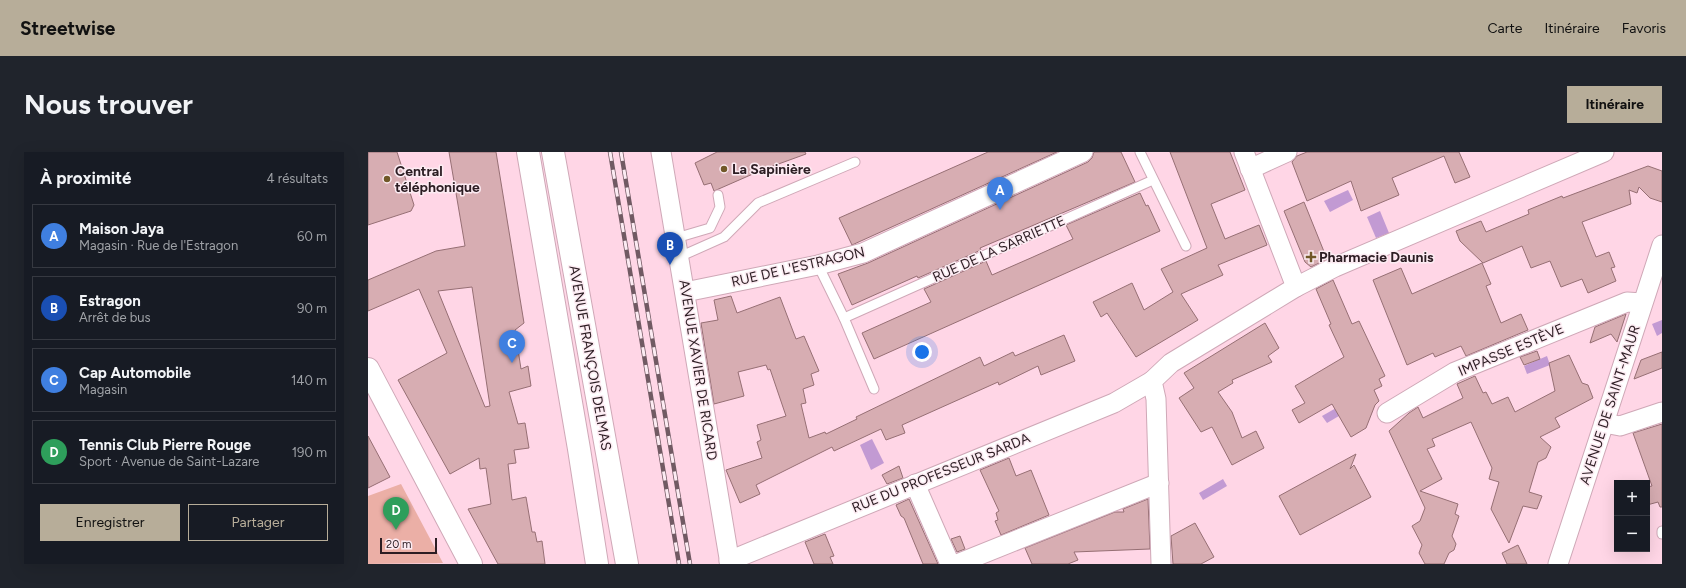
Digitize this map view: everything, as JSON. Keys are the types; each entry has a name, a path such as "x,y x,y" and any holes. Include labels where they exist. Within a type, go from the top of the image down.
{"main road":[{"name":"AVENUE FRANÇOIS DELMAS","path":"528,152 578,441 597,564"},
{"name":"AVENUE FRANÇOIS DELMAS","path":"553,152 627,564"},
{"path":"368,369 471,564"}],"street":[{"name":"AVENUE XAVIER DE RICARD","path":"661,152 729,562"},
{"name":"RUE DE L'ESTRAGON","path":"685,292 818,265 863,253 1083,152"},
{"path":"1287,152 1247,160 1296,287"},
{"name":"RUE DU PROFESSEUR SARDA","path":"729,562 1114,403 1152,381 1171,363 1296,287 1335,267 1604,152"},
{"name":"AVENUE DE SAINT-MAUR","path":"1558,564 1642,303 1660,255"},
{"name":"IMPASSE ESTÈVE","path":"1387,414 1455,372 1626,302 1642,303"},
{"path":"1152,381 1156,399 1161,564"},
{"path":"1604,423 1620,426 1662,412"},
{"path":"958,564 1159,483"},
{"path":"915,484 950,564"}],"lane":[{"path":"1140,152 1186,246"},
{"path":"679,257 724,237 758,202 855,162"},
{"name":"RUE DE LA SARRIETTE","path":"844,318 1153,180"},
{"path":"676,238 710,228 720,207 718,195"},
{"path":"818,265 844,318 874,389"}],"shaded area":[{"path":"1348,190 1353,200 1330,212 1324,201"},
{"path":"1380,211 1389,233 1376,238 1367,217"},
{"path":"1662,320 1662,333 1657,336 1652,324"},
{"path":"1547,356 1550,365 1527,374 1524,366"},
{"path":"1352,399 1356,406 1327,423 1322,416"},
{"path":"872,439 884,463 871,470 860,445"},
{"path":"1223,479 1227,486 1203,500 1199,493"},
{"path":"401,484 443,563 368,564 368,496"}],"building":[{"name":"Central téléphonique","path":"368,152 397,152 414,205 411,211 368,225"},
{"path":"449,152 496,152 524,323 515,330 521,369 528,366 531,386 509,392 518,424 525,423 529,448 514,450 516,463 508,464 512,500 526,497 532,532 535,532 537,542 542,541 545,564 498,564 468,509 491,504 486,468 480,469 479,458 450,474 398,380 447,353 419,289 368,311 368,280 436,251 465,246","holes":["472,287 490,406 485,407 438,291"]},
{"name":"La Sapinière","path":"717,152 805,152 806,154 762,170 714,191 711,183 704,185 695,163"},
{"path":"988,152 1057,152 852,245 839,218"},
{"path":"1094,152 1121,152 1135,182 980,248 981,250 918,278 917,276 852,305 838,274 868,263 1088,162 1092,158"},
{"path":"1170,152 1230,152 1245,190 1211,204 1225,239 1259,225 1267,245 1218,265 1223,275 1181,294 1198,320 1136,357 1107,313 1101,317 1093,302 1132,283 1144,310 1173,292 1161,269 1207,248"},
{"path":"1307,152 1459,152 1470,177 1455,183 1444,156 1392,178 1399,195 1361,211 1351,181 1307,201 1292,162 1297,156"},
{"path":"1648,166 1662,171 1662,202 1650,198 1639,187 1637,193 1629,190 1631,204 1582,222 1596,257 1609,252 1615,267 1611,268 1616,281 1588,293 1582,279 1561,287 1550,261 1531,268 1522,246 1483,263 1460,241 1456,231 1481,221 1486,232 1529,214 1528,210 1562,196 1563,198"},
{"path":"1140,193 1146,206 1148,205 1160,231 874,359 862,333 931,302 924,289 986,261 992,275 1033,257 1073,239 1066,225"},
{"path":"1304,202 1327,259 1311,267 1305,262 1284,211"},
{"path":"1482,263 1491,284 1486,286 1501,323 1521,314 1528,330 1466,356 1461,346 1435,357 1433,353 1407,365 1373,280 1401,268 1412,294"},
{"path":"1333,280 1352,324 1359,321 1385,376 1379,379 1382,386 1374,390 1379,401 1375,405 1366,428 1351,437 1332,404 1299,423 1292,410 1305,403 1295,386 1344,357 1329,325 1331,324 1316,289"},
{"path":"731,296 737,313 780,297 796,339 804,336 819,371 811,374 814,385 803,389 806,403 801,404 809,438 825,432 826,434 857,419 856,417 980,357 984,366 1013,352 1015,356 1064,335 1075,361 1041,375 1038,366 999,385 998,382 902,425 905,433 886,440 881,429 834,451 832,447 756,485 760,494 740,503 726,470 762,458 757,442 761,440 757,425 786,416 770,369 768,370 766,365 738,372 744,396 714,404 701,323 718,320 714,300"},
{"path":"1626,314 1617,342 1611,334 1590,343 1595,327"},
{"path":"1265,323 1279,348 1268,356 1272,362 1232,380 1233,383 1218,392 1232,412 1242,438 1256,431 1264,448 1232,465 1212,427 1201,432 1179,398 1194,388 1184,373"},
{"path":"1537,351 1540,359 1524,365 1520,357"},
{"path":"1662,352 1662,368 1634,379 1641,360"},
{"path":"1569,355 1582,383 1588,385 1593,398 1555,418 1560,427 1540,437 1551,447 1546,458 1538,462 1529,492 1542,496 1537,509 1523,506 1509,543 1491,509 1499,482 1489,479 1492,468 1471,422 1432,439 1435,446 1427,449 1442,479 1420,491 1458,504 1455,514 1459,516 1452,536 1456,544 1454,550 1449,553 1444,564 1425,564 1419,553 1422,545 1412,526 1420,521 1425,508 1389,431 1418,407 1423,418 1463,398 1457,384 1475,376 1483,393 1486,392 1492,404 1508,397 1515,412 1555,391 1549,363"},
{"path":"1662,424 1662,507 1660,507 1658,502 1650,504 1650,486 1652,486 1633,433"},
{"path":"368,436 390,477 368,488"},
{"path":"1356,454 1350,469 1354,465 1371,497 1300,535 1279,496"},
{"path":"1009,458 1016,476 1031,470 1049,515 1001,535 995,521 998,520 996,513 999,511 980,470"},
{"path":"899,466 903,478 887,484 882,475"},
{"path":"909,499 938,564 923,564 904,518 901,516 896,505"},
{"path":"1148,499 1150,549 1074,552 1078,560 1068,564 1032,564 1025,548 1115,512 1124,512 1123,509"},
{"path":"1195,523 1214,557 1201,564 1173,564 1171,536"},
{"path":"825,534 834,556 830,557 833,564 814,564 805,542"},
{"path":"960,536 965,549 957,552 951,539"},
{"path":"1518,545 1527,564 1507,564 1502,553"}],"railway":[{"path":"610,152 679,564"},
{"path":"621,152 690,564"}],"place":[{"name":"La Sapinière","path":"724,169"},
{"name":"Central téléphonique","path":"387,179"},
{"name":"Maison Jaya","path":"1000,210"},
{"name":"Pharmacie Daunis","path":"1311,257"},
{"name":"Estragon","path":"670,265"},
{"name":"Cap Automobile","path":"512,363"},
{"name":"Tennis Club Pierre Rouge","path":"396,530"}]}
